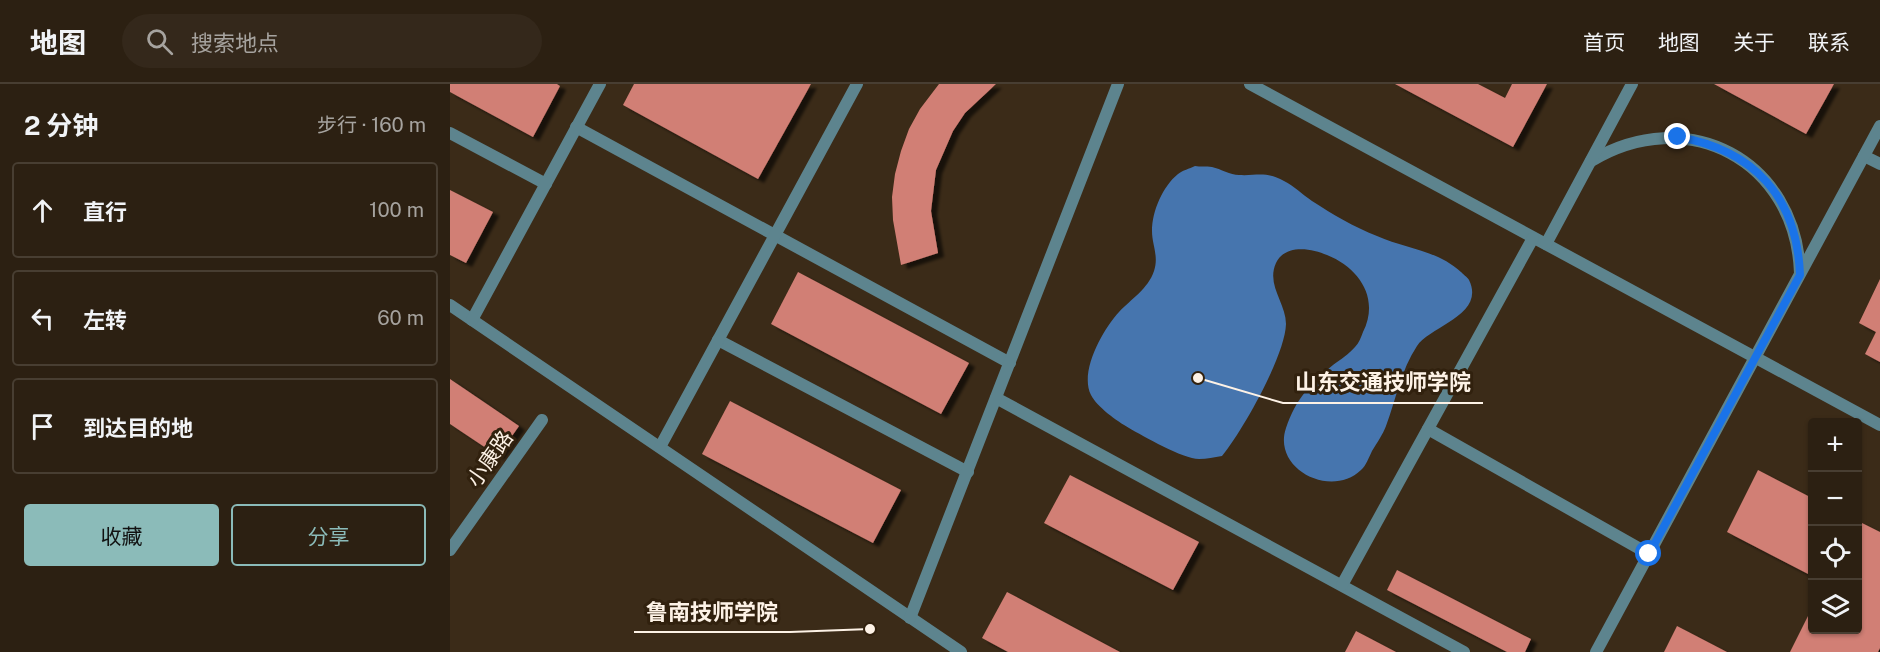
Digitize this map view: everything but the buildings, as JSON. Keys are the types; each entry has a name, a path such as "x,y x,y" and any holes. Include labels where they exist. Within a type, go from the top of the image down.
{"street":[{"path":"472,320 600,84"},
{"path":"660,447 857,84"},
{"path":"910,618 1118,84"},
{"path":"1250,84 1880,425"},
{"path":"1546,244 1632,84"},
{"path":"1596,652 1880,126"},
{"path":"576,127 1010,363"},
{"path":"450,133 546,184"},
{"path":"1591,161 1623,144 1659,137 1696,140 1730,153 1760,175 1782,204 1796,238 1800,275"},
{"path":"1864,156 1880,164"},
{"path":"1341,585 1533,238"},
{"path":"450,304 961,652"},
{"path":"717,340 968,472"},
{"path":"996,398 1464,652"},
{"name":"小康路","path":"450,550 542,420"},
{"path":"1428,429 1649,554"}],"water":[{"path":"1195,166 1212,167 1236,175 1267,175 1278,178 1320,206 1368,232 1442,259 1469,280 1472,292 1470,302 1454,319 1417,346 1403,375 1383,432 1364,466 1349,478 1335,481 1320,480 1307,475 1296,467 1288,456 1284,443 1286,428 1299,400 1317,379 1356,345 1368,319 1368,296 1357,276 1349,268 1321,253 1306,249 1292,250 1280,257 1276,263 1273,279 1285,316 1284,338 1262,392 1241,429 1222,456 1199,459 1174,451 1119,422 1102,409 1091,395 1088,375 1094,351 1106,329 1119,312 1148,283 1154,271 1156,260 1152,236 1154,215 1159,200 1173,179"}],"place":[{"name":"山东交通技师学院","path":"1198,378"},
{"name":"鲁南技师学院","path":"870,629"}],"route":[{"path":"1649,554 1800,275 1796,238 1790,221 1782,204 1760,175 1746,163 1713,145 1678,137"}]}
